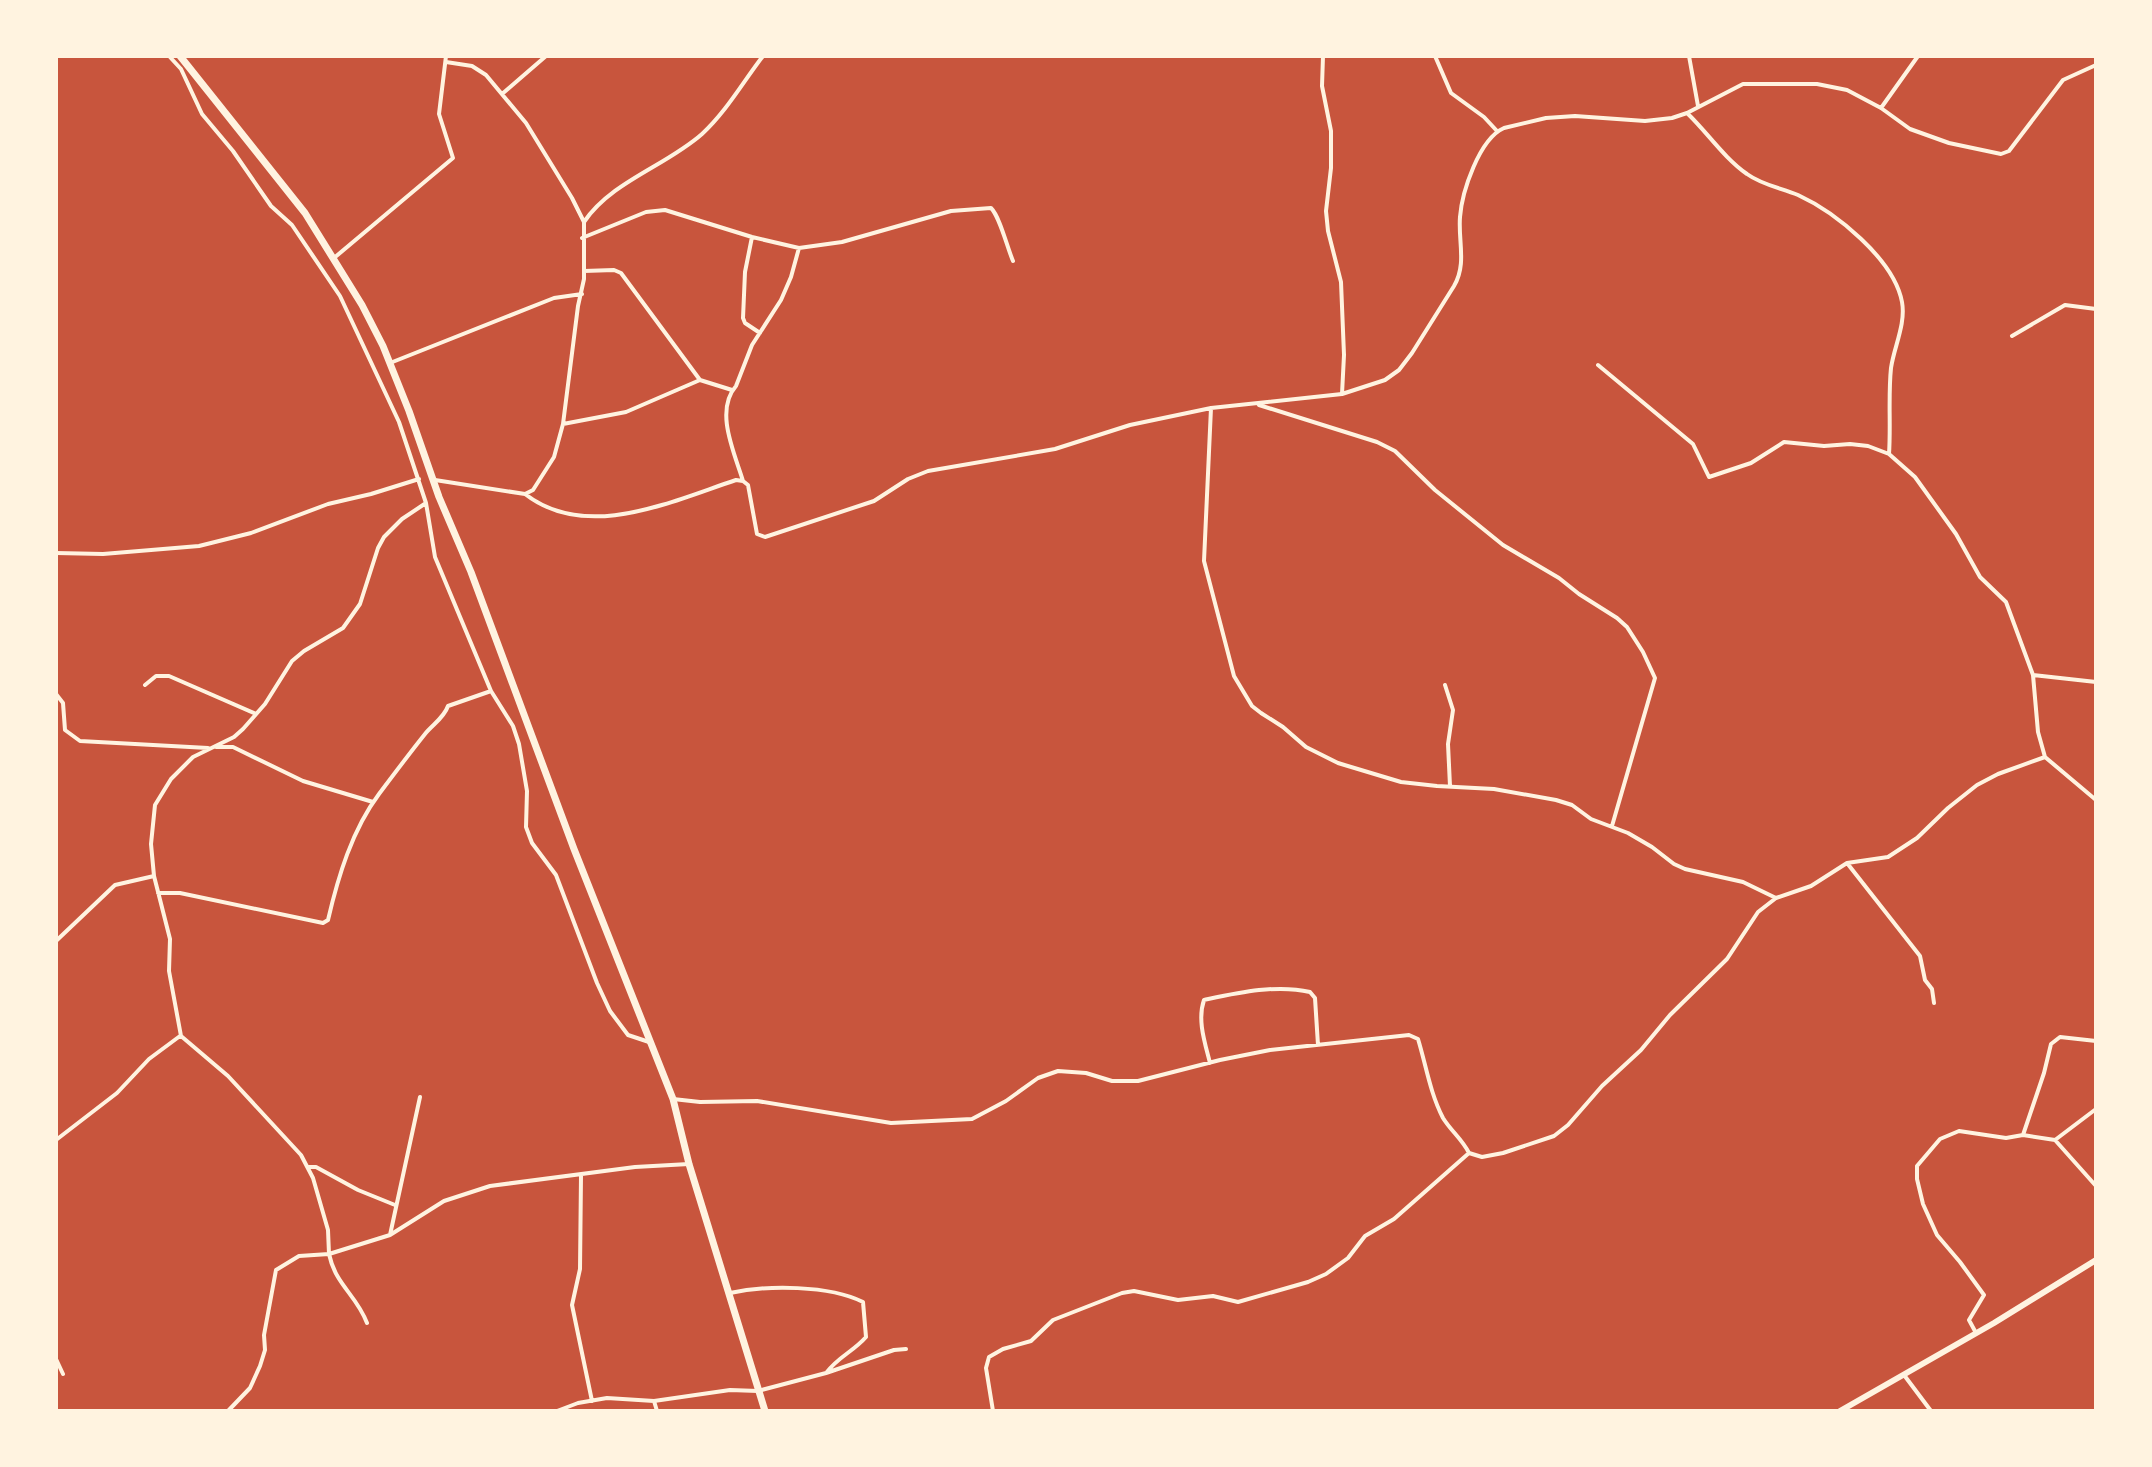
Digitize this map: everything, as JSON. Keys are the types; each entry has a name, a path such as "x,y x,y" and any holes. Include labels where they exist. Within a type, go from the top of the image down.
{"highway":[{"path":"180,56 305,213 362,305 390,363 673,1099 689,1164 765,1411"}],"main road":[{"path":"1840,1411 2096,1260"}],"street":[{"path":"169,56 181,69 202,114 233,151 271,206 292,225 340,296 399,422 426,503 435,557 491,691 513,726 527,791 526,827 532,843 556,875 610,1011 628,1035 649,1042"},
{"path":"502,94 546,56"},
{"path":"584,222 610,195 703,133 763,56"},
{"path":"1323,56 1322,86 1331,131 1326,211 1341,282 1342,394"},
{"path":"1435,56 1451,93 1484,117 1497,131"},
{"path":"1689,56 1698,106"},
{"path":"1881,108 1918,56"},
{"path":"334,258 453,158 439,114 446,59 480,70 526,123 584,222 582,294 563,424 554,457 533,490 525,494"},
{"path":"433,480 525,494 563,513 615,516 736,480 743,481 748,485 757,534 765,537 874,501 908,479 928,471 1055,449 1130,425 1211,408 1342,394 1385,380 1399,370 1459,278 1463,261 1460,215 1467,184 1479,157 1497,131 1546,118 1602,116 1645,121 1687,113 1743,84 1817,84 1847,90 1881,108 1910,129 1949,143 2001,154 2012,148 2063,80 2096,65"},
{"path":"1687,113 1743,171 1758,182 1801,197 1817,207 1858,235 1883,264 1903,304 1891,367 1889,454"},
{"path":"582,238 646,212 665,210 799,248 842,242 951,211 991,208 998,216 1013,261"},
{"path":"752,237 745,272 743,318 760,333"},
{"path":"743,481 727,432 727,410 732,390 752,345 781,300 799,248"},
{"path":"584,271 614,270 621,273 700,380 732,390"},
{"path":"390,363 554,298 582,294"},
{"path":"2012,336 2065,305 2096,309"},
{"path":"1598,365 1698,449 1709,477 1751,463 1784,442 1868,446 1889,454 1915,477 1956,534 1980,577 2006,602 2033,675 2040,745 2045,757 2096,800"},
{"path":"563,424 626,412 700,380"},
{"path":"1257,405 1388,447 1492,537 1559,578 1627,627 1655,678 1612,826"},
{"path":"1211,408 1204,561 1234,676 1261,713 1316,753 1401,782 1537,794 1564,802 1591,819 1652,847 1685,869 1743,882 1776,898"},
{"path":"56,553 96,554 199,546 251,533 328,504 419,479"},
{"path":"367,1323 352,1295 336,1278 329,1254 328,1230 309,1167 289,1140 228,1076 181,1036 169,971 170,939 157,893 151,844 159,794 182,768 209,748 234,737 256,714 292,661 343,628 356,612 368,585 380,543 402,519 426,503"},
{"path":"2033,675 2096,682"},
{"path":"145,685 156,676 169,676 256,714"},
{"path":"1445,685 1453,710 1448,744 1450,786"},
{"path":"157,893 180,893 323,923 328,920 339,875 373,802 448,706 491,691"},
{"path":"56,694 63,703 65,730 80,741 233,747 303,781 373,802"},
{"path":"673,1099 757,1101 891,1123 972,1119 1006,1101 1038,1078 1058,1071 1070,1070 1121,1082 1180,1072 1270,1050 1386,1039 1399,1035 1415,1036 1441,1113 1469,1153 1482,1157 1503,1153 1554,1136 1568,1125 1602,1086 1641,1050 1670,1015 1727,959 1758,912 1776,898 1811,886 1847,863 1888,857 1917,838 1977,785 2045,757"},
{"path":"1847,863 1920,956 1934,1003"},
{"path":"56,941 115,885 154,876"},
{"path":"1210,1063 1202,1032 1201,1005 1204,1000 1229,993 1285,989 1310,992 1315,998 1318,1045"},
{"path":"56,1140 111,1098 149,1059 181,1036"},
{"path":"2023,1135 2051,1044 2060,1037 2096,1041"},
{"path":"390,1235 420,1097"},
{"path":"2055,1140 2096,1109"},
{"path":"1976,1333 1969,1320 1984,1295 1937,1235 1923,1204 1916,1171 1940,1139 1959,1131 2006,1138 2023,1135 2055,1140 2096,1186"},
{"path":"993,1411 986,1368 989,1357 1003,1349 1031,1341 1053,1320 1130,1291 1178,1300 1213,1296 1238,1302 1308,1282 1326,1274 1348,1258 1365,1236 1394,1219 1469,1153"},
{"path":"228,1411 250,1388 260,1366 276,1270 299,1256 329,1254 390,1235 444,1201 502,1184 635,1167 689,1164"},
{"path":"309,1167 316,1167 358,1190 395,1205"},
{"path":"581,1176 580,1269 572,1305 592,1401"},
{"path":"730,1293 797,1289 846,1296 863,1302 866,1337 848,1354 839,1357 826,1373"},
{"path":"56,1309 56,1325"},
{"path":"557,1411 607,1398 654,1401 730,1390 758,1391 906,1349"},
{"path":"56,1359 63,1374"},
{"path":"1904,1375 1931,1411"},
{"path":"654,1401 657,1411"}]}
